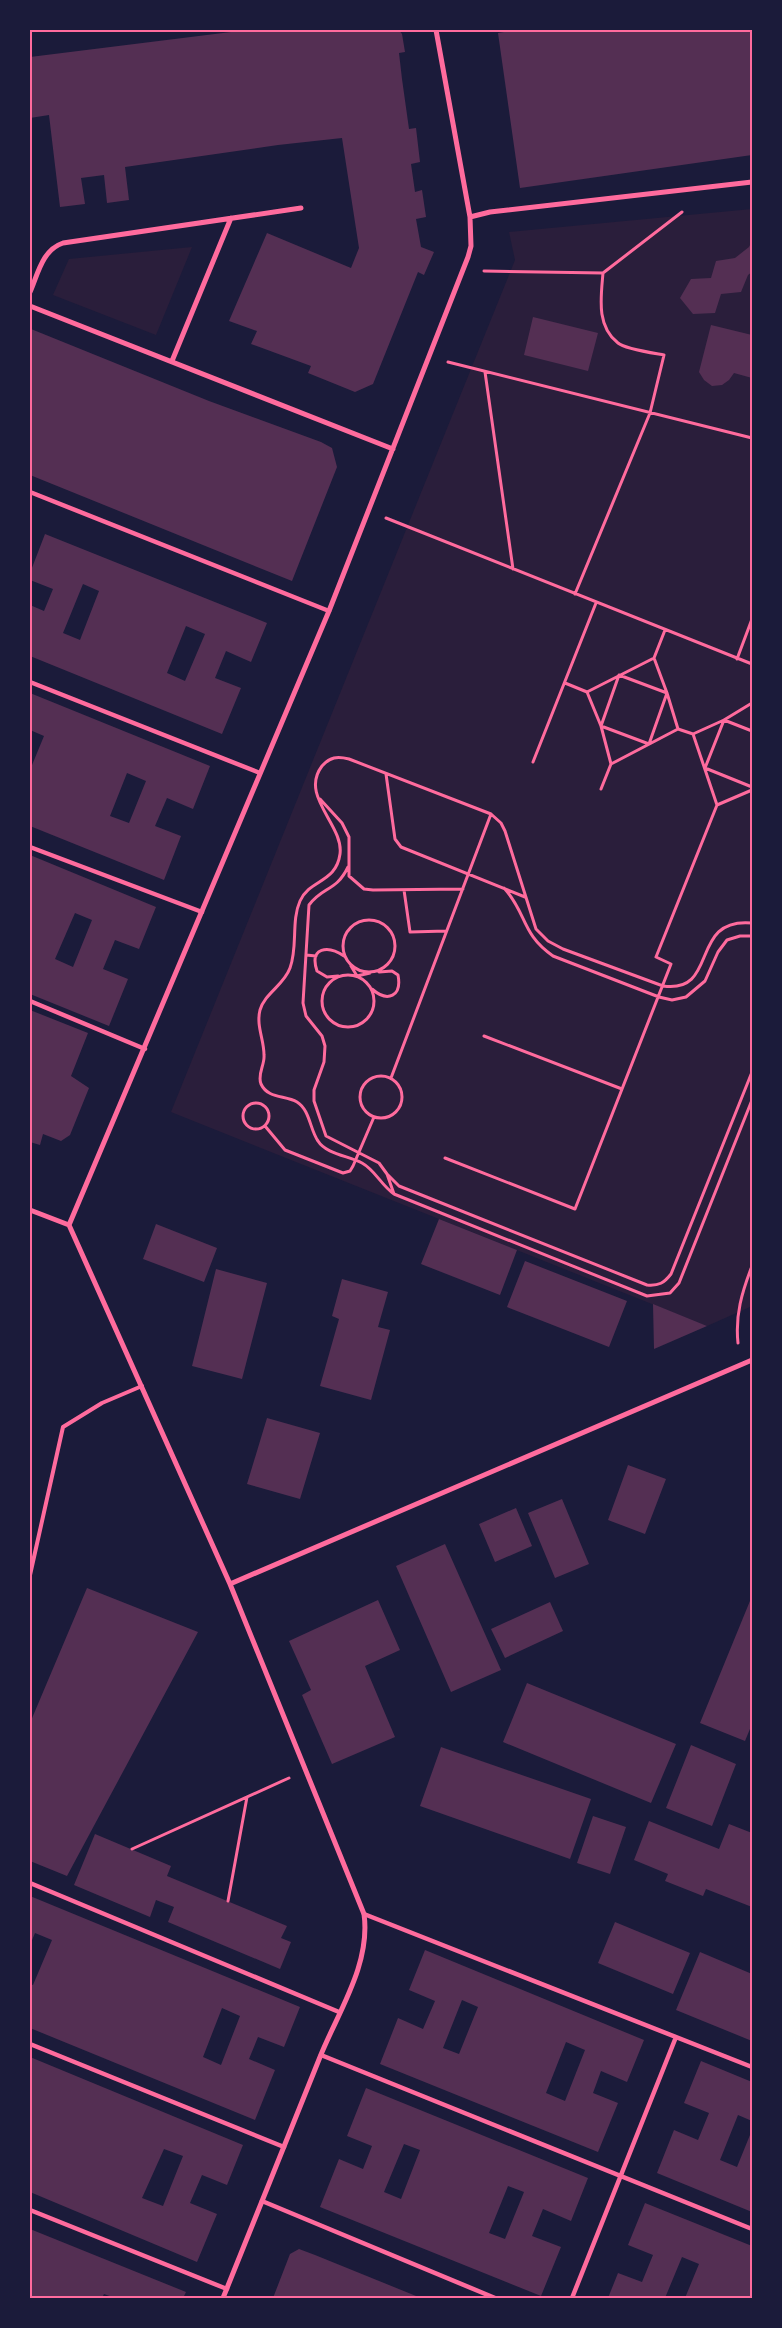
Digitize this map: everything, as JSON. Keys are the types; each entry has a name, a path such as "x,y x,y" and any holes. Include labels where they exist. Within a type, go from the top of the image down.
{"street":[{"path":"69,1225 329,611 428,357 464,271 471,246 470,217 436,30"},
{"path":"470,217 490,212 752,182"},
{"path":"30,292 44,258 57,245 301,208"},
{"path":"172,361 230,218"},
{"path":"30,306 393,449"},
{"path":"30,492 329,611"},
{"path":"30,682 260,773"},
{"path":"30,846 202,912"},
{"path":"30,1002 145,1049"},
{"path":"30,1210 69,1225 230,1584 364,1914 366,1930 362,1960 321,2054 223,2298"},
{"path":"230,1584 752,1360"},
{"path":"30,1883 340,2012"},
{"path":"364,1914 752,2067"},
{"path":"572,2298 676,2037"},
{"path":"30,2044 284,2147"},
{"path":"321,2054 752,2229"},
{"path":"262,2201 495,2298"},
{"path":"30,2210 227,2289"}],"lane":[{"path":"30,1575 63,1427 102,1403 142,1386"}],"path":[{"path":"464,271 603,273 685,209"},
{"path":"575,594 650,412 664,355 619,344 604,326 600,304 603,273"},
{"path":"428,357 752,438"},
{"path":"486,372 513,569"},
{"path":"369,511 752,664"},
{"path":"533,762 596,602"},
{"path":"737,659 752,619"},
{"path":"665,630 654,658 678,729"},
{"path":"587,692 654,658"},
{"path":"619,675 667,693"},
{"path":"600,726 619,675"},
{"path":"564,683 587,692 600,726 611,764 601,789"},
{"path":"649,744 667,693"},
{"path":"611,764 678,729 693,734 724,720 752,703"},
{"path":"724,720 752,731"},
{"path":"705,768 724,720"},
{"path":"600,726 649,744"},
{"path":"444,1158 575,1209 671,964 656,957 717,805 693,734"},
{"path":"752,923 740,922 724,927 712,940 694,978 686,985 676,988 663,986 563,949 548,941 536,929 505,831 501,823 491,814 337,756 327,760 320,770 316,786 318,797 339,842 338,865 331,875 314,885 301,899 290,969 261,1008 258,1024 264,1058 260,1077 262,1085 268,1092 299,1103 306,1113 318,1142 327,1149 356,1160 372,1170 383,1186 394,1194 647,1296 670,1293 679,1283 752,1100"},
{"path":"705,768 752,788"},
{"path":"386,773 395,839 401,847 525,897"},
{"path":"717,805 752,788"},
{"path":"318,797 342,823 349,838 351,854 343,878 335,886 316,896 309,905 303,1003 306,1016 322,1036 325,1046 324,1062 314,1090 314,1101 326,1136 379,1163 399,1186 647,1285 656,1286 665,1282 671,1274 752,1072"},
{"path":"391,1078 491,814"},
{"path":"348,867 349,876 364,889 463,889"},
{"path":"504,888 514,899 528,932 539,947 553,956 658,997 672,1000 686,997 705,981 718,952 727,940 740,936 752,936"},
{"path":"404,890 410,932 446,931"},
{"path":"344,956 328,949 320,950 314,963 317,971 328,977 356,976 373,972 392,971 398,975 399,982 392,995 385,998 380,996 356,976 344,956 342,947 347,931 360,921 378,921 391,932 395,948 388,964 373,972 356,969 349,964"},
{"path":"306,955 316,956"},
{"path":"339,976 326,986 321,1003 323,1012 335,1025 352,1027 367,1019 374,1004 370,987"},
{"path":"484,1036 622,1089"},
{"path":"384,1076 391,1078 400,1088 401,1102 393,1114 387,1118 374,1117 368,1114 361,1103 361,1090 370,1079 384,1076"},
{"path":"258,1103 266,1107 270,1114 265,1126 257,1130 245,1124 243,1115 246,1107 258,1103"},
{"path":"265,1126 285,1150 343,1173 350,1171 374,1117"},
{"path":"387,1174 394,1194"},
{"path":"741,1365 736,1326 740,1297 752,1266"},
{"path":"132,1849 305,1771"},
{"path":"228,1901 246,1797"}],"shaded area":[{"path":"752,209 752,1306 707,1326 171,1112 515,260 509,232"},
{"path":"192,247 156,335 53,295 69,259"}],"building":[{"path":"247,30 399,30 402,34 405,52 399,53 409,129 416,128 420,162 411,164 415,192 422,190 426,217 416,219 421,247 434,252 424,275 418,272 373,384 355,392 308,373 311,366 251,344 257,331 229,321 267,233 351,268 359,248 342,138 278,145 125,167 129,200 107,203 104,175 81,178 85,204 60,207 49,115 30,118 30,57"},
{"path":"516,30 752,30 752,155 520,188 498,33"},
{"path":"752,241 752,272 748,275 741,292 721,294 715,313 693,314 680,298 691,279 711,278 716,261 735,258 749,247"},
{"path":"533,317 598,333 588,371 524,355"},
{"path":"711,325 752,335 752,378 734,373 722,385 712,386 704,380 699,372"},
{"path":"31,329 209,401 321,442 332,448 337,467 292,581 30,475"},
{"path":"45,534 267,623 251,662 226,651 215,678 241,688 222,734 30,656 30,605 44,611 53,589 30,580 30,573","holes":["83,584 99,591 80,640 63,633","186,626 205,634 185,681 167,673"]},
{"path":"30,693 210,766 193,809 167,798 155,826 181,836 164,880 30,826 30,770 44,736 30,730","holes":["127,773 146,781 129,823 110,816"]},
{"path":"30,855 156,907 139,949 115,940 103,969 128,979 109,1026 30,994","holes":["75,913 92,920 73,967 55,959"]},
{"path":"30,1010 88,1033 71,1076 89,1088 70,1135 61,1141 43,1134 40,1145 30,1142"},
{"path":"439,1219 517,1250 500,1295 421,1264"},
{"path":"156,1224 217,1248 204,1282 143,1259"},
{"path":"525,1261 627,1301 609,1347 507,1307"},
{"path":"216,1269 267,1283 242,1379 192,1366"},
{"path":"342,1279 388,1292 378,1327 390,1330 371,1400 320,1386 339,1319 332,1316"},
{"path":"653,1304 707,1326 654,1349"},
{"path":"267,1418 320,1433 300,1499 247,1484"},
{"path":"628,1465 666,1479 645,1534 608,1520"},
{"path":"562,1499 589,1564 555,1578 528,1513"},
{"path":"516,1508 532,1546 495,1562 479,1524"},
{"path":"445,1544 501,1670 451,1692 396,1566"},
{"path":"87,1588 198,1632 67,1876 30,1861 30,1723"},
{"path":"752,1596 752,1724 745,1741 700,1723"},
{"path":"378,1600 400,1650 365,1666 395,1737 332,1764 302,1695 311,1690 289,1641"},
{"path":"550,1602 563,1631 505,1658 491,1629"},
{"path":"527,1683 676,1744 651,1803 503,1742"},
{"path":"691,1745 736,1764 712,1826 666,1808"},
{"path":"441,1747 591,1799 570,1859 420,1806"},
{"path":"593,1816 626,1827 610,1874 577,1863"},
{"path":"649,1821 719,1849 729,1824 752,1833 752,1907 706,1889 703,1896 665,1881 668,1874 634,1860"},
{"path":"95,1834 171,1866 167,1876 287,1926 281,1938 291,1942 280,1969 168,1922 174,1907 156,1900 150,1917 74,1885"},
{"path":"30,1896 300,2007 284,2047 258,2037 249,2059 275,2070 255,2120 30,2028 30,1984 33,1985 52,1940 35,1933 30,1945","holes":["222,2008 240,2016 221,2065 203,2057"]},
{"path":"615,1922 690,1953 673,1994 598,1963"},
{"path":"425,1950 644,2040 627,2082 601,2071 593,2093 618,2103 598,2152 380,2064 398,2018 423,2029 435,2001 409,1990","holes":["462,2000 478,2007 459,2054 443,2048","566,2042 585,2050 565,2101 546,2093"]},
{"path":"700,1952 752,1974 752,2041 676,2010"},
{"path":"30,2057 243,2145 227,2185 202,2175 190,2203 217,2214 197,2262 30,2192","holes":["164,2149 183,2156 163,2206 142,2198"]},
{"path":"701,2061 752,2082 752,2121 738,2115 720,2160 737,2167 752,2130 752,2212 657,2173 674,2130 698,2140 709,2113 684,2103"},
{"path":"366,2088 588,2178 571,2221 543,2209 532,2236 561,2247 541,2296 320,2207 339,2159 363,2169 372,2146 347,2136","holes":["404,2144 420,2150 401,2199 384,2192","508,2186 524,2192 505,2239 489,2233"]},
{"path":"645,2203 752,2246 752,2298 685,2298 699,2264 682,2257 665,2298 608,2298 618,2273 642,2282 653,2255 628,2245"},
{"path":"30,2229 186,2292 183,2298 115,2298 104,2294 102,2298 30,2298"},
{"path":"299,2249 421,2298 273,2298 290,2254"}]}
